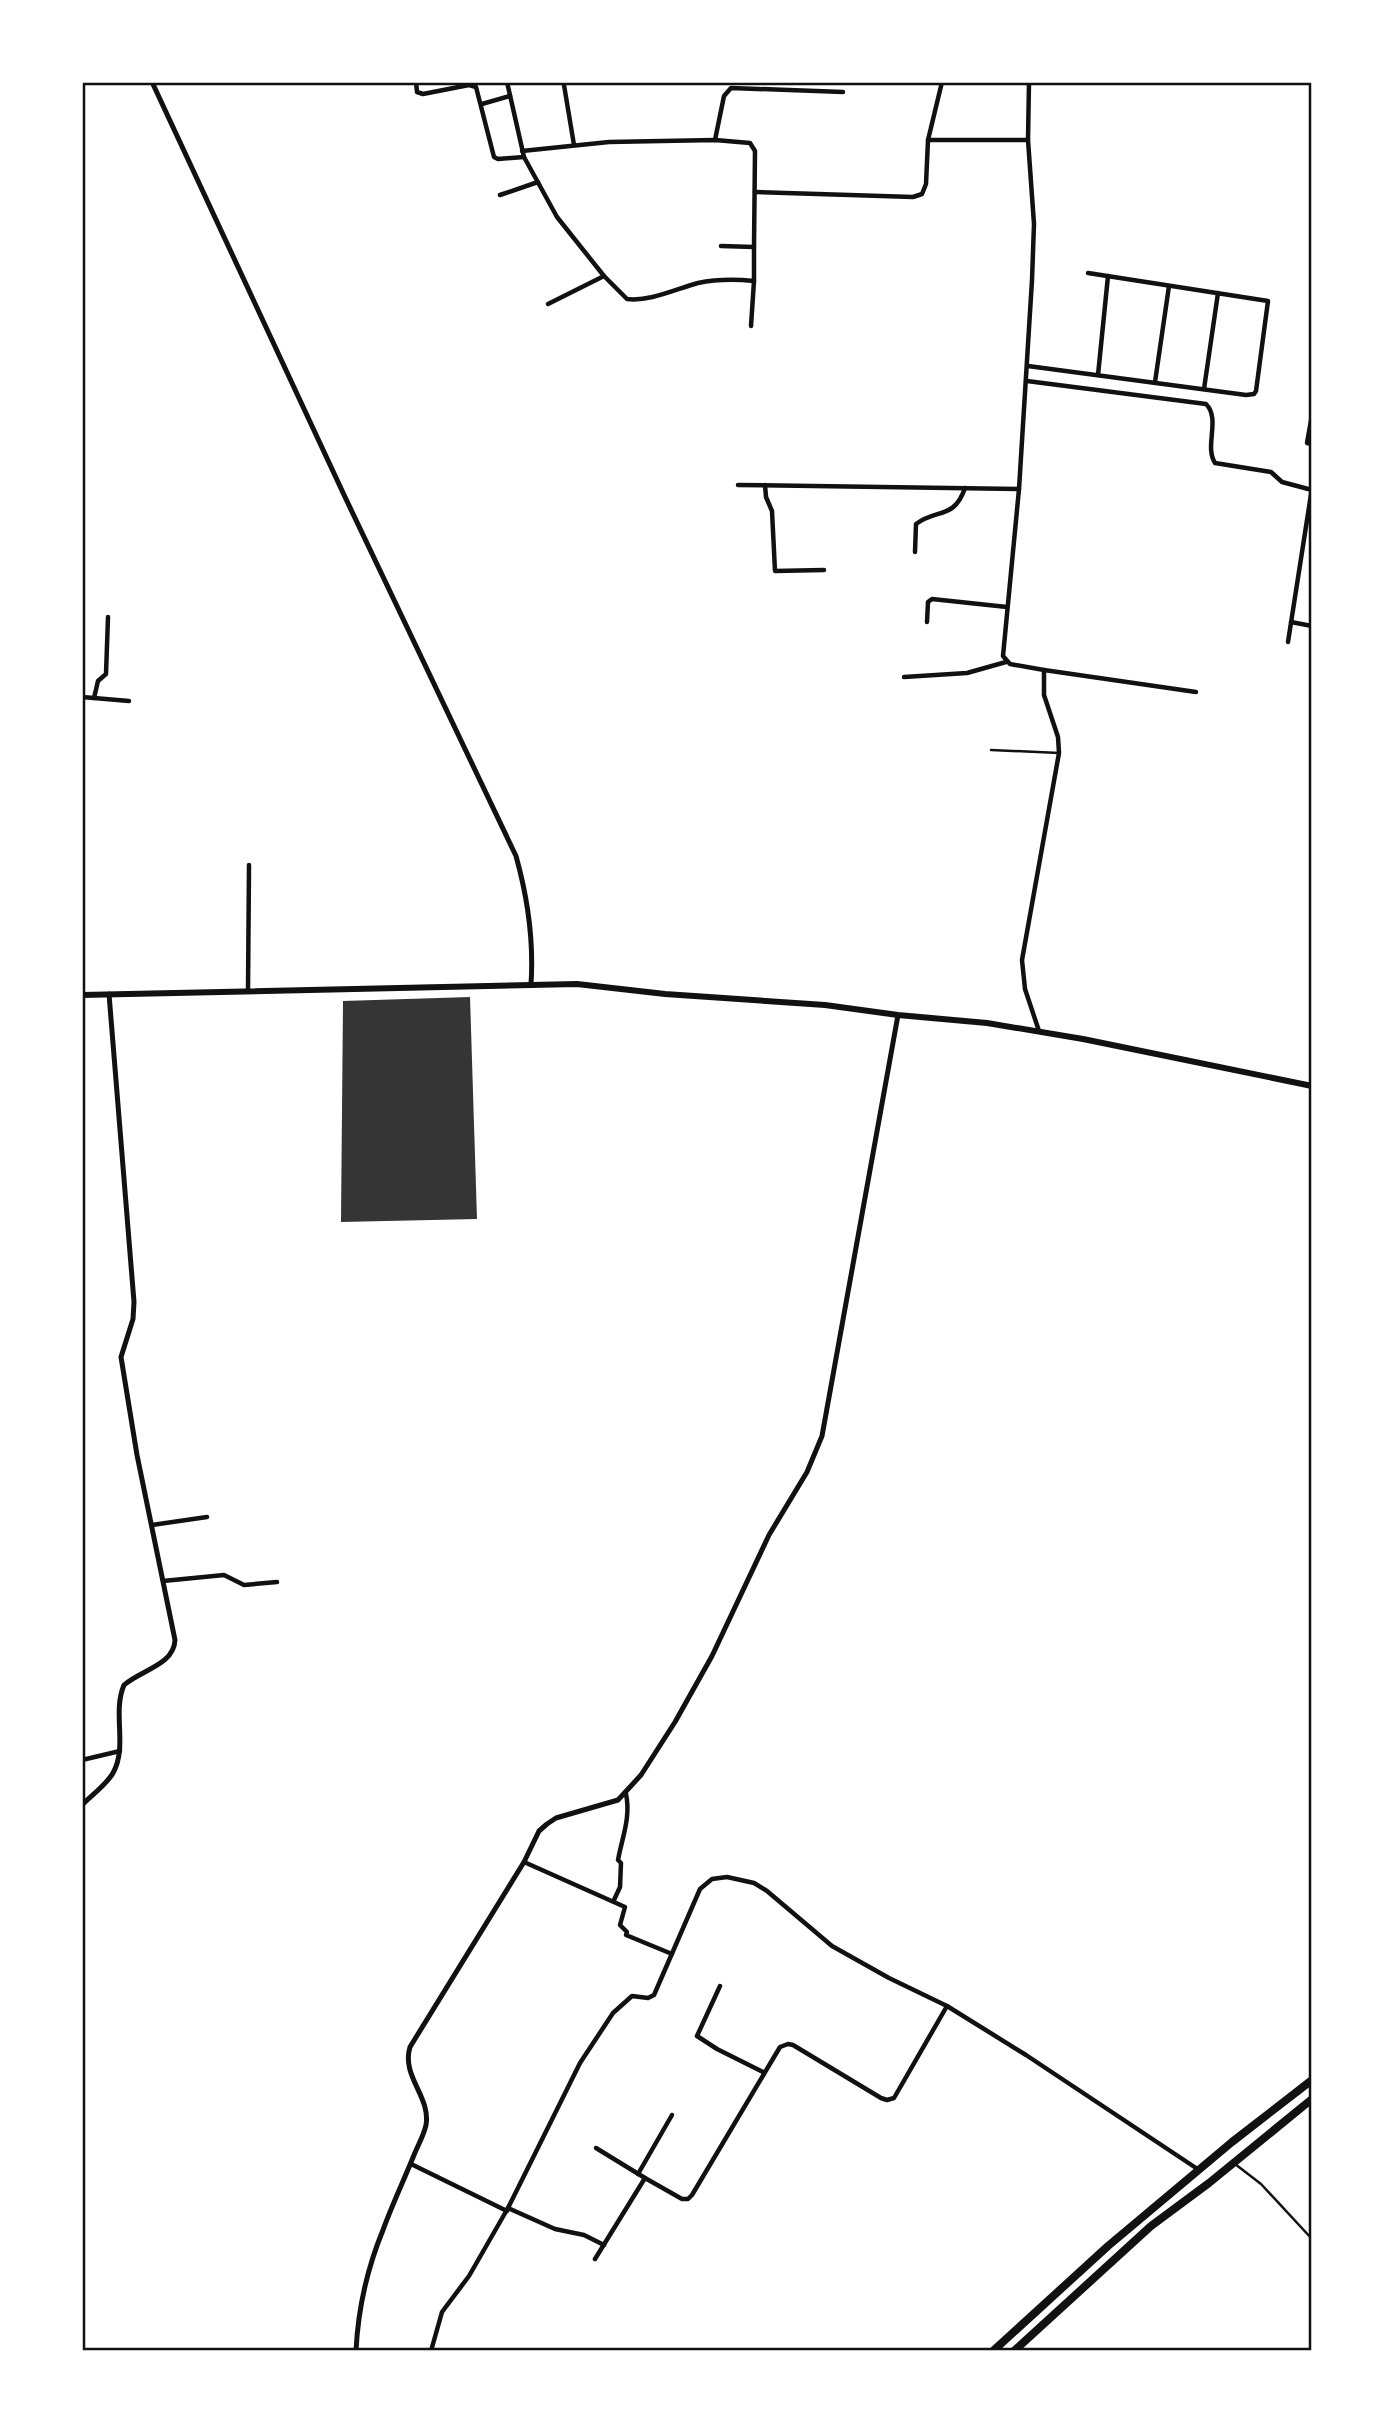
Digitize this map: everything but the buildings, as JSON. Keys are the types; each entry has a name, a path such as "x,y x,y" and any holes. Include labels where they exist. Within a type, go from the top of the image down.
{"highway":[{"path":"993,2351 1108,2246 1232,2142 1312,2080"},
{"path":"1014,2351 1151,2226 1209,2183 1312,2099"},
{"path":"1200,2171 1209,2183"},
{"path":"1070,2282 1079,2292"}],"main road":[{"path":"82,995 577,984 665,994 825,1005 987,1023 1312,1086"}],"street":[{"path":"152,82 350,509 516,856 528,896 532,935 531,984"},
{"path":"416,82 417,92 423,94 474,85 478,88 494,157 498,159 574,145 609,142 715,140 752,144 755,151 755,192 751,326"},
{"path":"507,82 523,154 557,217 624,297 634,299 729,278 754,281"},
{"path":"755,192 922,194 926,184 928,140 943,82"},
{"path":"1006,662 1003,652 1027,381 1034,224 1028,140 1029,82"},
{"path":"564,85 574,145"},
{"path":"715,140 724,96 731,88 843,92"},
{"path":"482,104 510,96"},
{"path":"928,140 1028,140"},
{"path":"500,195 538,182"},
{"path":"720,246 754,247"},
{"path":"1028,366 1254,394 1268,302 1088,273"},
{"path":"548,304 604,276"},
{"path":"1098,374 1108,276"},
{"path":"1155,382 1169,286"},
{"path":"1204,389 1218,293"},
{"path":"1027,381 1206,404 1212,416 1211,453 1215,463 1271,472 1282,482 1312,489 1288,642"},
{"path":"1312,415 1307,443 1312,444"},
{"path":"738,485 1019,489"},
{"path":"765,485 766,497 772,511 775,571 824,570"},
{"path":"915,552 916,524 951,510 961,499 965,488"},
{"path":"927,622 928,602 932,599 1007,607"},
{"path":"94,698 98,681 106,674 108,617"},
{"path":"1291,622 1312,626"},
{"path":"904,677 967,673 1006,662 1196,692"},
{"path":"1039,1031 1025,989 1022,960 1059,753 1058,737 1044,695 1044,670"},
{"path":"82,697 129,701"},
{"path":"248,992 249,865"},
{"path":"82,1805 113,1774 120,1751 119,1705 124,1685 167,1658 174,1649 175,1640 135,1444 121,1357 133,1319 134,1301 109,994"},
{"path":"356,2351 361,2300 367,2277 383,2229 424,2132 424,2104 411,2077 408,2060 410,2047 524,1862 539,1831 556,1818 607,1805 626,1794 641,1775 712,1656 769,1535 816,1453 822,1436 898,1015"},
{"path":"152,1525 207,1517"},
{"path":"163,1581 224,1574 244,1585 277,1582"},
{"path":"82,1760 120,1751"},
{"path":"614,1900 620,1887 621,1863 618,1860 628,1816 626,1794"},
{"path":"524,1862 614,1900 625,1907 620,1925 627,1932 626,1935 672,1954"},
{"path":"431,2351 442,2312 459,2292 507,2209 580,2063 613,2013 627,1998 654,1995 700,1889 712,1879 738,1878 767,1891 820,1936 844,1952 947,2006 1026,2055 1200,2171"},
{"path":"720,1986 697,2035 763,2072"},
{"path":"596,2148 682,2199 690,2197 780,2047 791,2044 881,2098 892,2099 947,2006"},
{"path":"638,2174 673,2115"},
{"path":"411,2164 507,2209 555,2229 584,2235 604,2245"},
{"path":"595,2259 645,2178"}],"lane":[{"path":"991,750 1059,753"},
{"path":"1233,2162 1261,2184 1312,2239"}]}
